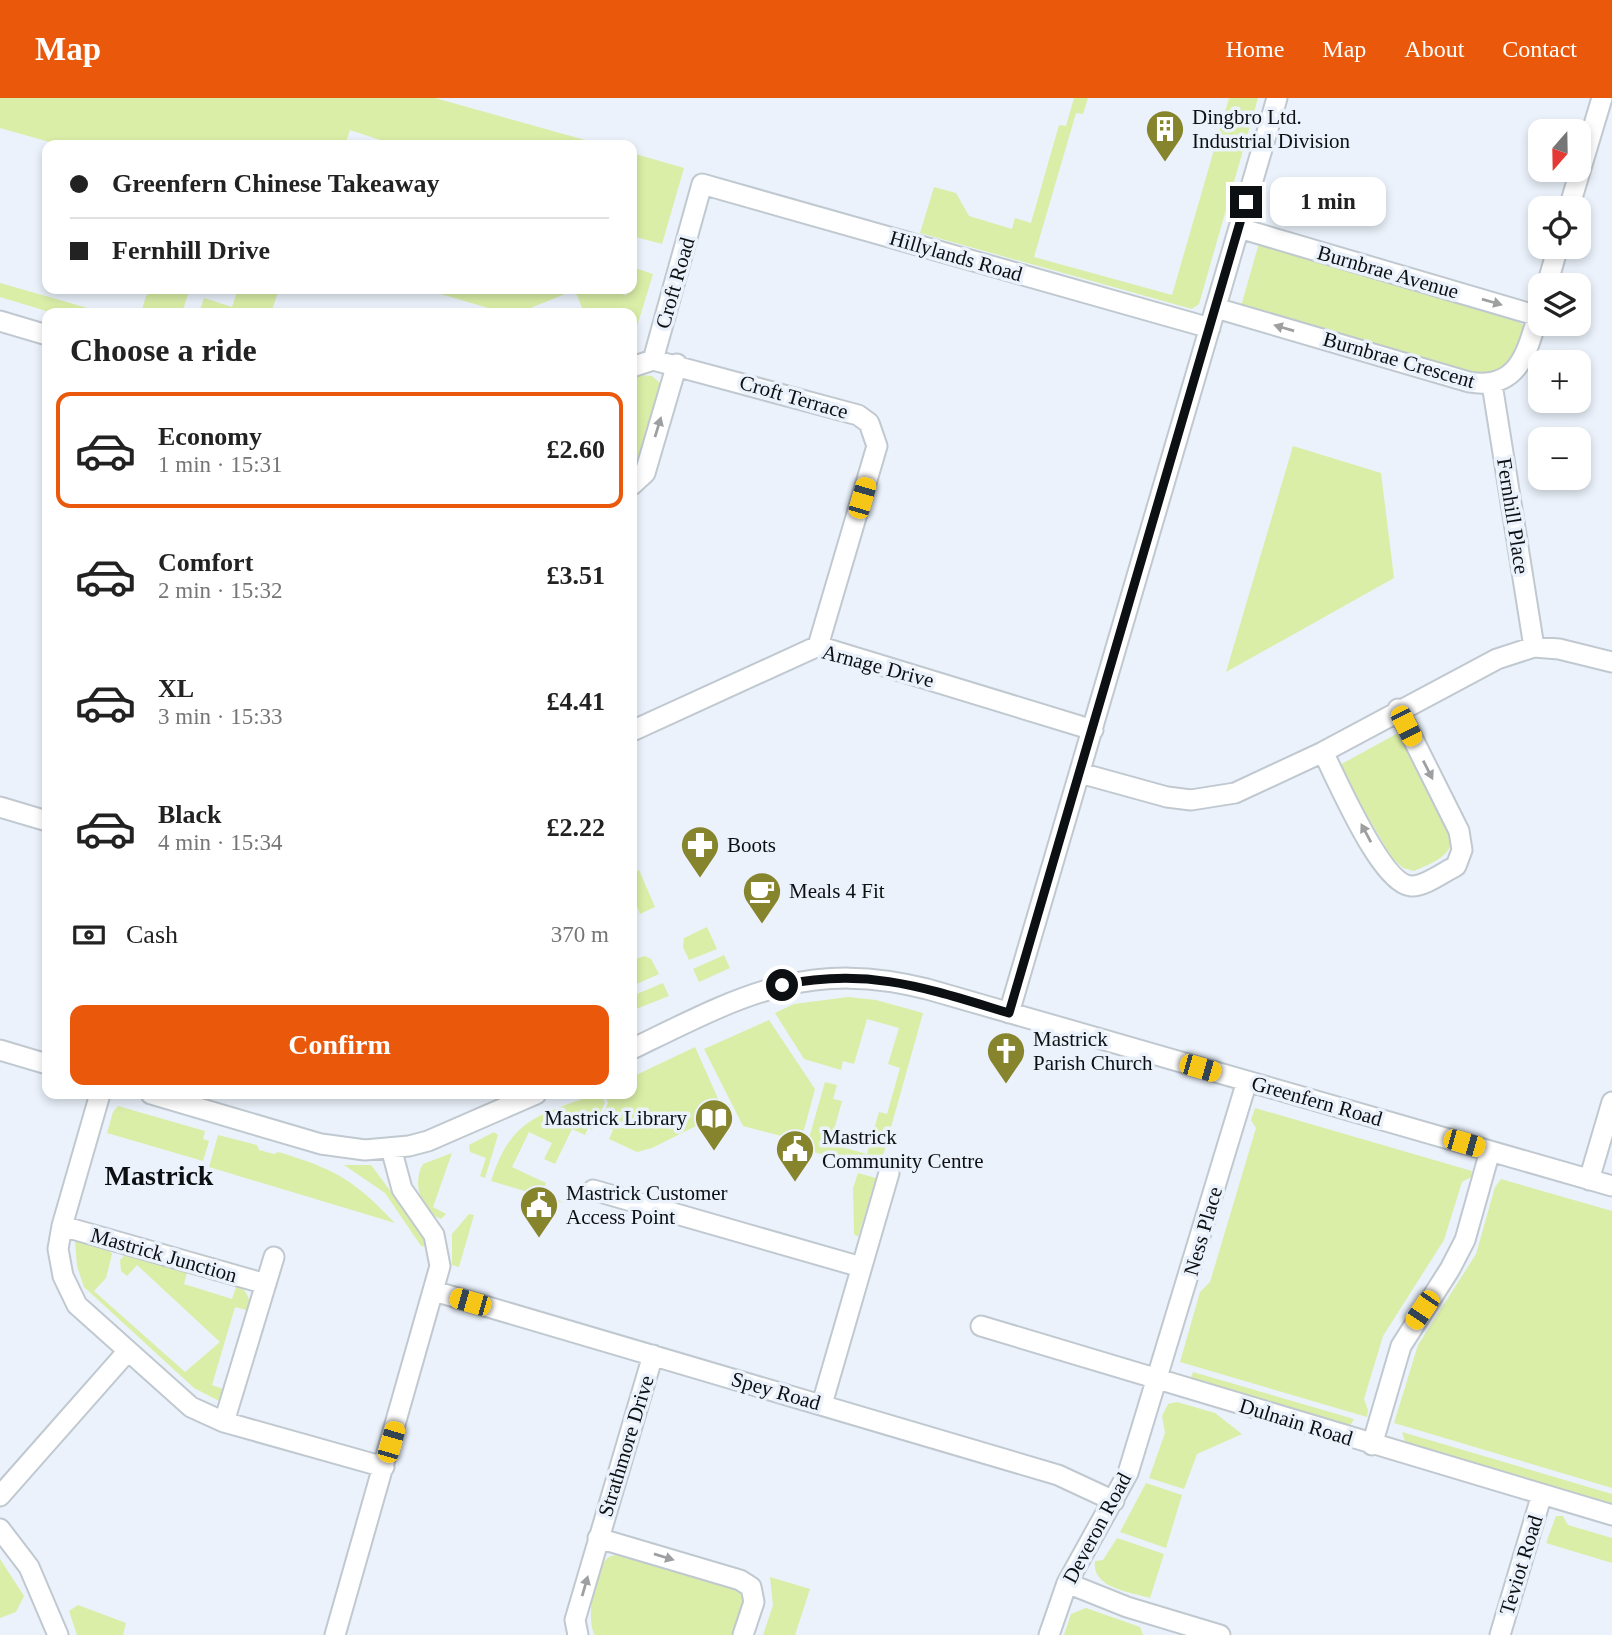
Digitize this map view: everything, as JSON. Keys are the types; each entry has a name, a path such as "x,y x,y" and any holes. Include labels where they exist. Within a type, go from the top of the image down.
{"street":[{"path":"1009,1013 1277,98"},
{"path":"1573,196 1602,98"},
{"name":"Hillylands Road","path":"702,184 1209,328"},
{"name":"Croft Road","path":"653,360 702,184"},
{"name":"Burnbrae Avenue","path":"1239,228 1528,309"},
{"name":"Burnbrae Crescent","path":"1216,307 1469,382 1492,384 1517,369 1530,336"},
{"path":"0,321 42,334"},
{"path":"637,366 653,360"},
{"name":"Croft Terrace","path":"653,360 677,364 858,415 869,423 877,446 818,646"},
{"path":"637,480 645,473 677,364"},
{"name":"Fernhill Place","path":"1492,384 1534,647"},
{"name":"Arnage Drive","path":"637,729 818,646 1093,730"},
{"path":"1080,773 1167,797 1212,798 1235,793 1323,752 1398,709 1496,659 1534,647 1559,649 1612,662"},
{"path":"1323,752 1384,867 1399,883 1416,886 1456,866 1462,850 1459,831 1398,709"},
{"path":"0,807 42,820"},
{"name":"Greenfern Road","path":"637,1047 760,990 831,977 900,982 1612,1186"},
{"path":"0,1050 42,1063"},
{"name":"Ness Place","path":"1158,1380 1247,1081"},
{"name":"Mastrick Junction","path":"99,1099 62,1226 58,1249 63,1276 77,1304 191,1407 224,1422 384,1467"},
{"path":"189,1099 219,1103 321,1144 365,1150 428,1141 525,1099"},
{"path":"1589,1180 1612,1102"},
{"path":"335,1635 440,1266 434,1235 402,1189 391,1148"},
{"path":"1372,1445 1401,1346 1450,1269 1465,1240 1490,1151"},
{"path":"822,1404 889,1173"},
{"path":"593,1190 861,1267"},
{"name":"Mastrick Junction","path":"62,1226 266,1284"},
{"name":"Mastrick Junction","path":"224,1422 274,1257"},
{"name":"Spey Road","path":"434,1292 1058,1475 1114,1502"},
{"name":"Dulnain Road","path":"981,1326 1612,1515"},
{"path":"0,1496 127,1352"},
{"name":"Strathmore Drive","path":"578,1635 575,1620 653,1355"},
{"name":"Deveron Road","path":"1049,1635 1067,1583 1128,1473 1158,1380"},
{"name":"Teviot Road","path":"1500,1635 1542,1494"},
{"path":"0,1529 29,1567 58,1635"},
{"name":"Strathmore Drive","path":"598,1538 740,1580 751,1587 754,1602 744,1635"},
{"path":"1067,1583 1126,1607 1220,1635"}],"green space":[{"path":"0,98 435,98 585,140 380,140 350,130 347,140 42,140 0,128"},
{"path":"1074,98 1088,98 1083,114 1076,113 1034,257 1172,295 1229,98 1258,98 1199,304 1192,309 920,233 934,187 956,193 969,216 1012,229 1015,218 1031,223 1059,125 1066,126"},
{"path":"637,154 684,168 662,244 637,237"},
{"path":"1259,243 1513,317 1525,327 1522,338 1513,356 1501,369 1483,374 1471,373 1241,306"},
{"path":"637,269 653,274 637,327 637,308 582,308 575,294 622,294 637,294"},
{"path":"0,283 88,308 42,310 0,297"},
{"path":"188,294 184,308 142,308 146,296"},
{"path":"236,294 277,294 273,308 201,308 204,298 232,307"},
{"path":"441,294 565,294 530,308 488,308"},
{"path":"637,376 652,376 660,383 661,392 637,469"},
{"path":"1293,446 1381,473 1394,578 1226,672"},
{"path":"1398,733 1452,834 1449,848 1440,858 1414,871 1403,868 1392,858 1338,766"},
{"path":"639,870 655,907 640,914 637,906"},
{"path":"707,927 717,949 689,960 683,947 684,938"},
{"path":"724,955 730,968 699,982 693,969"},
{"path":"645,956 651,959 659,974 637,984 637,958"},
{"path":"663,983 669,996 637,1009 637,994"},
{"path":"848,997 876,1000 923,1013 879,1170 810,1151 807,1145 825,1082 837,1085 833,1099 842,1101 830,1144 867,1154 879,1112 887,1114 900,1068 888,1064 899,1028 867,1019 854,1064 843,1061 841,1070 804,1059 775,1013 794,1004"},
{"path":"769,1020 815,1089 801,1141 743,1126 704,1049"},
{"path":"695,1047 724,1112 652,1148 637,1152 609,1139 613,1130 599,1124 608,1103 606,1099 637,1099 637,1075"},
{"path":"582,1099 603,1099 605,1103 592,1130 588,1128 585,1135 572,1129 555,1164 544,1159 552,1143 529,1132 512,1167 546,1183 543,1191 564,1203 491,1181 499,1160 518,1132 529,1122"},
{"path":"118,1106 205,1131 203,1139 209,1141 203,1161 107,1133 113,1112"},
{"path":"1255,1108 1472,1171 1471,1177 1462,1182 1444,1240 1383,1336 1364,1399 1368,1410 1367,1417 1180,1362 1200,1292 1210,1282 1256,1128 1251,1120"},
{"path":"494,1132 498,1135 485,1178 480,1176 486,1158 470,1152 469,1145"},
{"path":"218,1135 257,1145 259,1150 274,1154 278,1152 329,1170 355,1186 395,1223 209,1167"},
{"path":"452,1153 433,1207 446,1214 441,1219 423,1203 418,1179 423,1164"},
{"path":"344,1165 371,1165 421,1232 427,1247 421,1246 385,1193"},
{"path":"858,1173 876,1178 858,1237 854,1234 853,1188"},
{"path":"1501,1179 1612,1211 1612,1488 1394,1423 1418,1345 1476,1254 1495,1187"},
{"path":"469,1214 474,1215 459,1267 452,1265 452,1234"},
{"path":"85,1240 107,1247 112,1254 106,1278 94,1291 185,1372 220,1342 137,1265 127,1276 121,1271 120,1260 128,1252 188,1269 184,1284 232,1299 237,1284 244,1290 249,1299 250,1311 235,1307 212,1385 226,1390 221,1402 194,1388 84,1287 77,1266 75,1241"},
{"path":"1193,1372 1354,1419 1349,1428 1190,1381"},
{"path":"1177,1402 1215,1413 1242,1434 1197,1454 1184,1489 1149,1478 1165,1433 1162,1416 1168,1404"},
{"path":"1402,1432 1612,1494 1612,1505 1406,1445"},
{"path":"1146,1483 1182,1495 1166,1548 1120,1532"},
{"path":"1556,1516 1563,1516 1568,1525 1612,1538 1612,1563 1546,1543"},
{"path":"1117,1538 1164,1554 1150,1598 1105,1583 1095,1570 1095,1561 1103,1560"},
{"path":"620,1554 734,1588 743,1595 745,1607 736,1635 595,1635 591,1607 596,1582 604,1562 609,1557"},
{"path":"0,1559 24,1596 16,1612 0,1618"},
{"path":"770,1577 810,1589 795,1635 763,1635 773,1605"},
{"path":"78,1605 126,1623 123,1635 77,1635 69,1611"},
{"path":"1086,1608 1140,1627 1143,1635 1064,1635 1071,1614"}],"place":[{"name":"Dingbro Ltd. Industrial Division","path":"1165,163"},
{"name":"Boots","path":"700,879"},
{"name":"Meals 4 Fit","path":"762,925"},
{"name":"Mastrick Parish Church","path":"1006,1085"},
{"name":"Mastrick Library","path":"714,1152"},
{"name":"Mastrick Community Centre","path":"795,1183"},
{"name":"Mastrick Customer Access Point","path":"539,1239"}],"district":[{"name":"Mastrick","path":"159,1175"}],"route":[{"path":"782,985 831,977 880,978 1009,1013 1246,202"}]}
